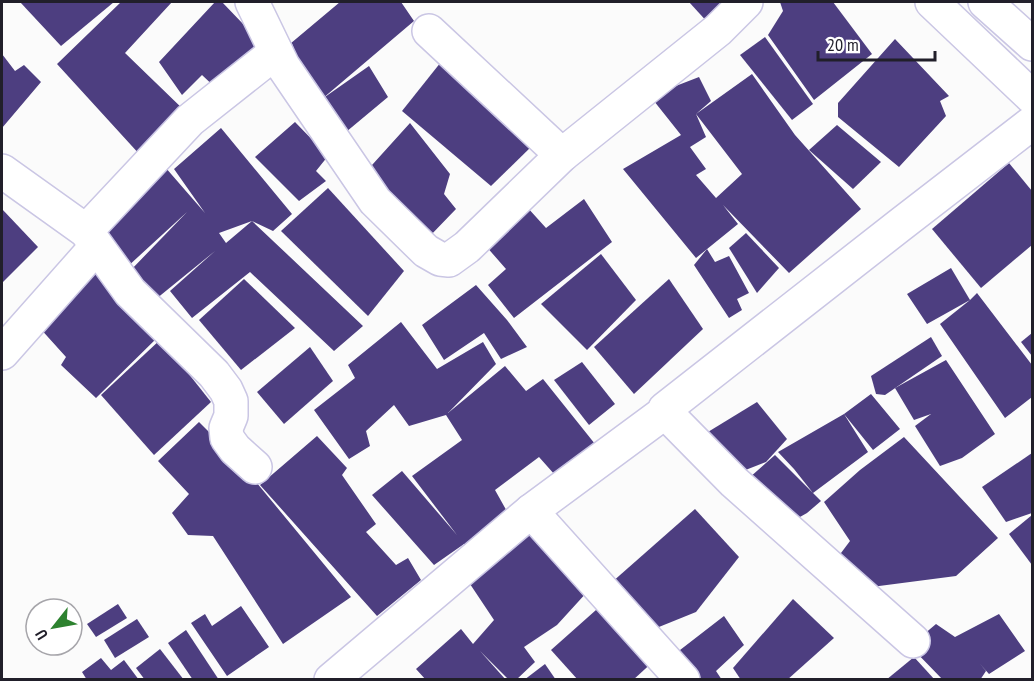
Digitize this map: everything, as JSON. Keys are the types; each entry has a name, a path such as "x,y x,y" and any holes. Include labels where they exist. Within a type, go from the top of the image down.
{"main road":[{"path":"252,2 283,66 375,201 426,251 440,259 449,260 457,256 562,155 718,30 746,2"},
{"path":"932,2 1032,97"},
{"path":"986,2 1032,44"},
{"path":"429,31 562,155"},
{"path":"2,352 91,239 190,120 276,52"},
{"path":"331,680 531,511 665,412 665,409 1032,123"},
{"path":"2,171 91,239 130,292 214,374 231,401 231,416 226,428 227,438 235,449 255,467"},
{"path":"665,412 734,482 913,641"},
{"path":"531,511 683,680"}],"building":[{"path":"20,2 114,2 61,46"},
{"path":"121,2 172,2 125,53 186,112 141,156 57,64"},
{"path":"215,2 222,2 269,51 220,92 202,75 182,95 159,62"},
{"path":"340,2 401,2 414,21 322,99 369,66 388,97 346,132 278,54"},
{"path":"689,2 735,2 710,25"},
{"path":"780,2 833,2 872,54 814,100 768,35 783,11"},
{"path":"765,37 813,104 792,120 740,55"},
{"path":"895,39 949,96 940,101 946,116 899,167 838,117 838,103"},
{"path":"2,54 15,71 24,65 41,82 2,128"},
{"path":"441,62 534,144 491,186 402,111"},
{"path":"752,74 795,135 861,209 789,273 723,205 738,224 696,258 623,169 681,135 650,96 699,77 711,101 696,114","holes":["696,114 742,174 716,198 696,175 706,169 690,147 706,137"]},
{"path":"295,122 328,156 316,171 326,181 299,201 255,157"},
{"path":"410,123 450,174 444,194 456,209 428,238 363,175"},
{"path":"837,125 881,162 853,189 809,150"},
{"path":"221,128 292,214 273,231 252,221 363,326 334,351 250,272 192,318 170,291 215,251 156,299 129,272 187,212 126,268 101,237 165,167 205,213 174,169","holes":["252,221 226,243 219,233"]},
{"path":"1009,163 1032,191 1032,245 981,288 932,229"},
{"path":"328,188 404,271 368,316 281,231"},
{"path":"584,199 612,242 514,318 488,285 506,269 485,245 527,207 546,228"},
{"path":"2,209 38,247 2,283"},
{"path":"746,233 779,268 757,293 729,248"},
{"path":"707,249 715,262 729,256 749,293 737,299 742,310 729,318 694,265"},
{"path":"601,254 636,300 587,350 541,304"},
{"path":"95,266 162,333 96,398 61,365 66,357 38,326"},
{"path":"951,268 970,300 927,324 907,294"},
{"path":"244,279 295,328 241,370 199,320"},
{"path":"669,279 703,329 634,394 594,347"},
{"path":"476,285 527,347 501,359 484,333 444,360 422,325"},
{"path":"977,293 1032,365 1032,397 1005,418 940,324"},
{"path":"401,322 437,369 483,342 496,364 448,413 505,366 526,391 543,379 599,449 555,475 539,457 495,490 509,515 468,550 464,544 434,565 372,495 402,471 457,535 412,476 462,440 446,415 409,426 394,405 366,431 370,446 349,459 314,410 355,378 348,365"},
{"path":"1032,333 1032,356 1021,342"},
{"path":"931,337 942,356 885,395 876,394 871,376"},
{"path":"161,339 211,402 154,455 101,395"},
{"path":"310,347 333,381 284,424 257,392"},
{"path":"946,360 995,434 962,458 940,466 915,426 931,414 914,420 895,388"},
{"path":"582,362 615,404 589,425 554,380"},
{"path":"871,394 900,429 873,450 844,414"},
{"path":"757,402 787,439 766,462 743,471 703,435"},
{"path":"844,414 868,452 813,493 778,452"},
{"path":"199,422 242,465 351,597 283,644 213,536 188,535 172,513 189,494 158,461"},
{"path":"317,436 347,468 342,475 376,524 366,532 396,565 408,558 421,580 377,616 260,485"},
{"path":"904,437 998,538 956,576 856,589 835,561 850,541 824,502 860,470"},
{"path":"1032,453 1032,513 1006,522 982,487"},
{"path":"775,455 821,501 807,513 791,522 749,478"},
{"path":"695,509 739,557 696,612 649,631 611,583"},
{"path":"1032,515 1032,565 1009,534"},
{"path":"530,527 588,591 557,625 524,647 535,662 516,680 509,680 480,651 506,680 426,680 416,669 461,629 473,644 494,620 470,584"},
{"path":"793,599 834,638 787,680 741,680 733,668"},
{"path":"605,602 656,659 633,680 578,680 551,650"},
{"path":"118,604 127,618 96,637 87,624"},
{"path":"241,606 269,647 227,676 191,623 205,614 212,626"},
{"path":"999,614 1025,651 989,674 980,664 986,671 980,680 943,680 910,646 936,624 955,637"},
{"path":"724,616 744,645 716,671 722,680 691,680 671,657"},
{"path":"137,619 149,637 115,658 104,640"},
{"path":"186,630 219,680 193,680 168,643"},
{"path":"160,649 184,680 145,680 136,668"},
{"path":"914,657 935,680 886,680"},
{"path":"101,658 111,670 124,660 139,680 87,680 82,672"},
{"path":"545,664 556,680 524,680"}]}
